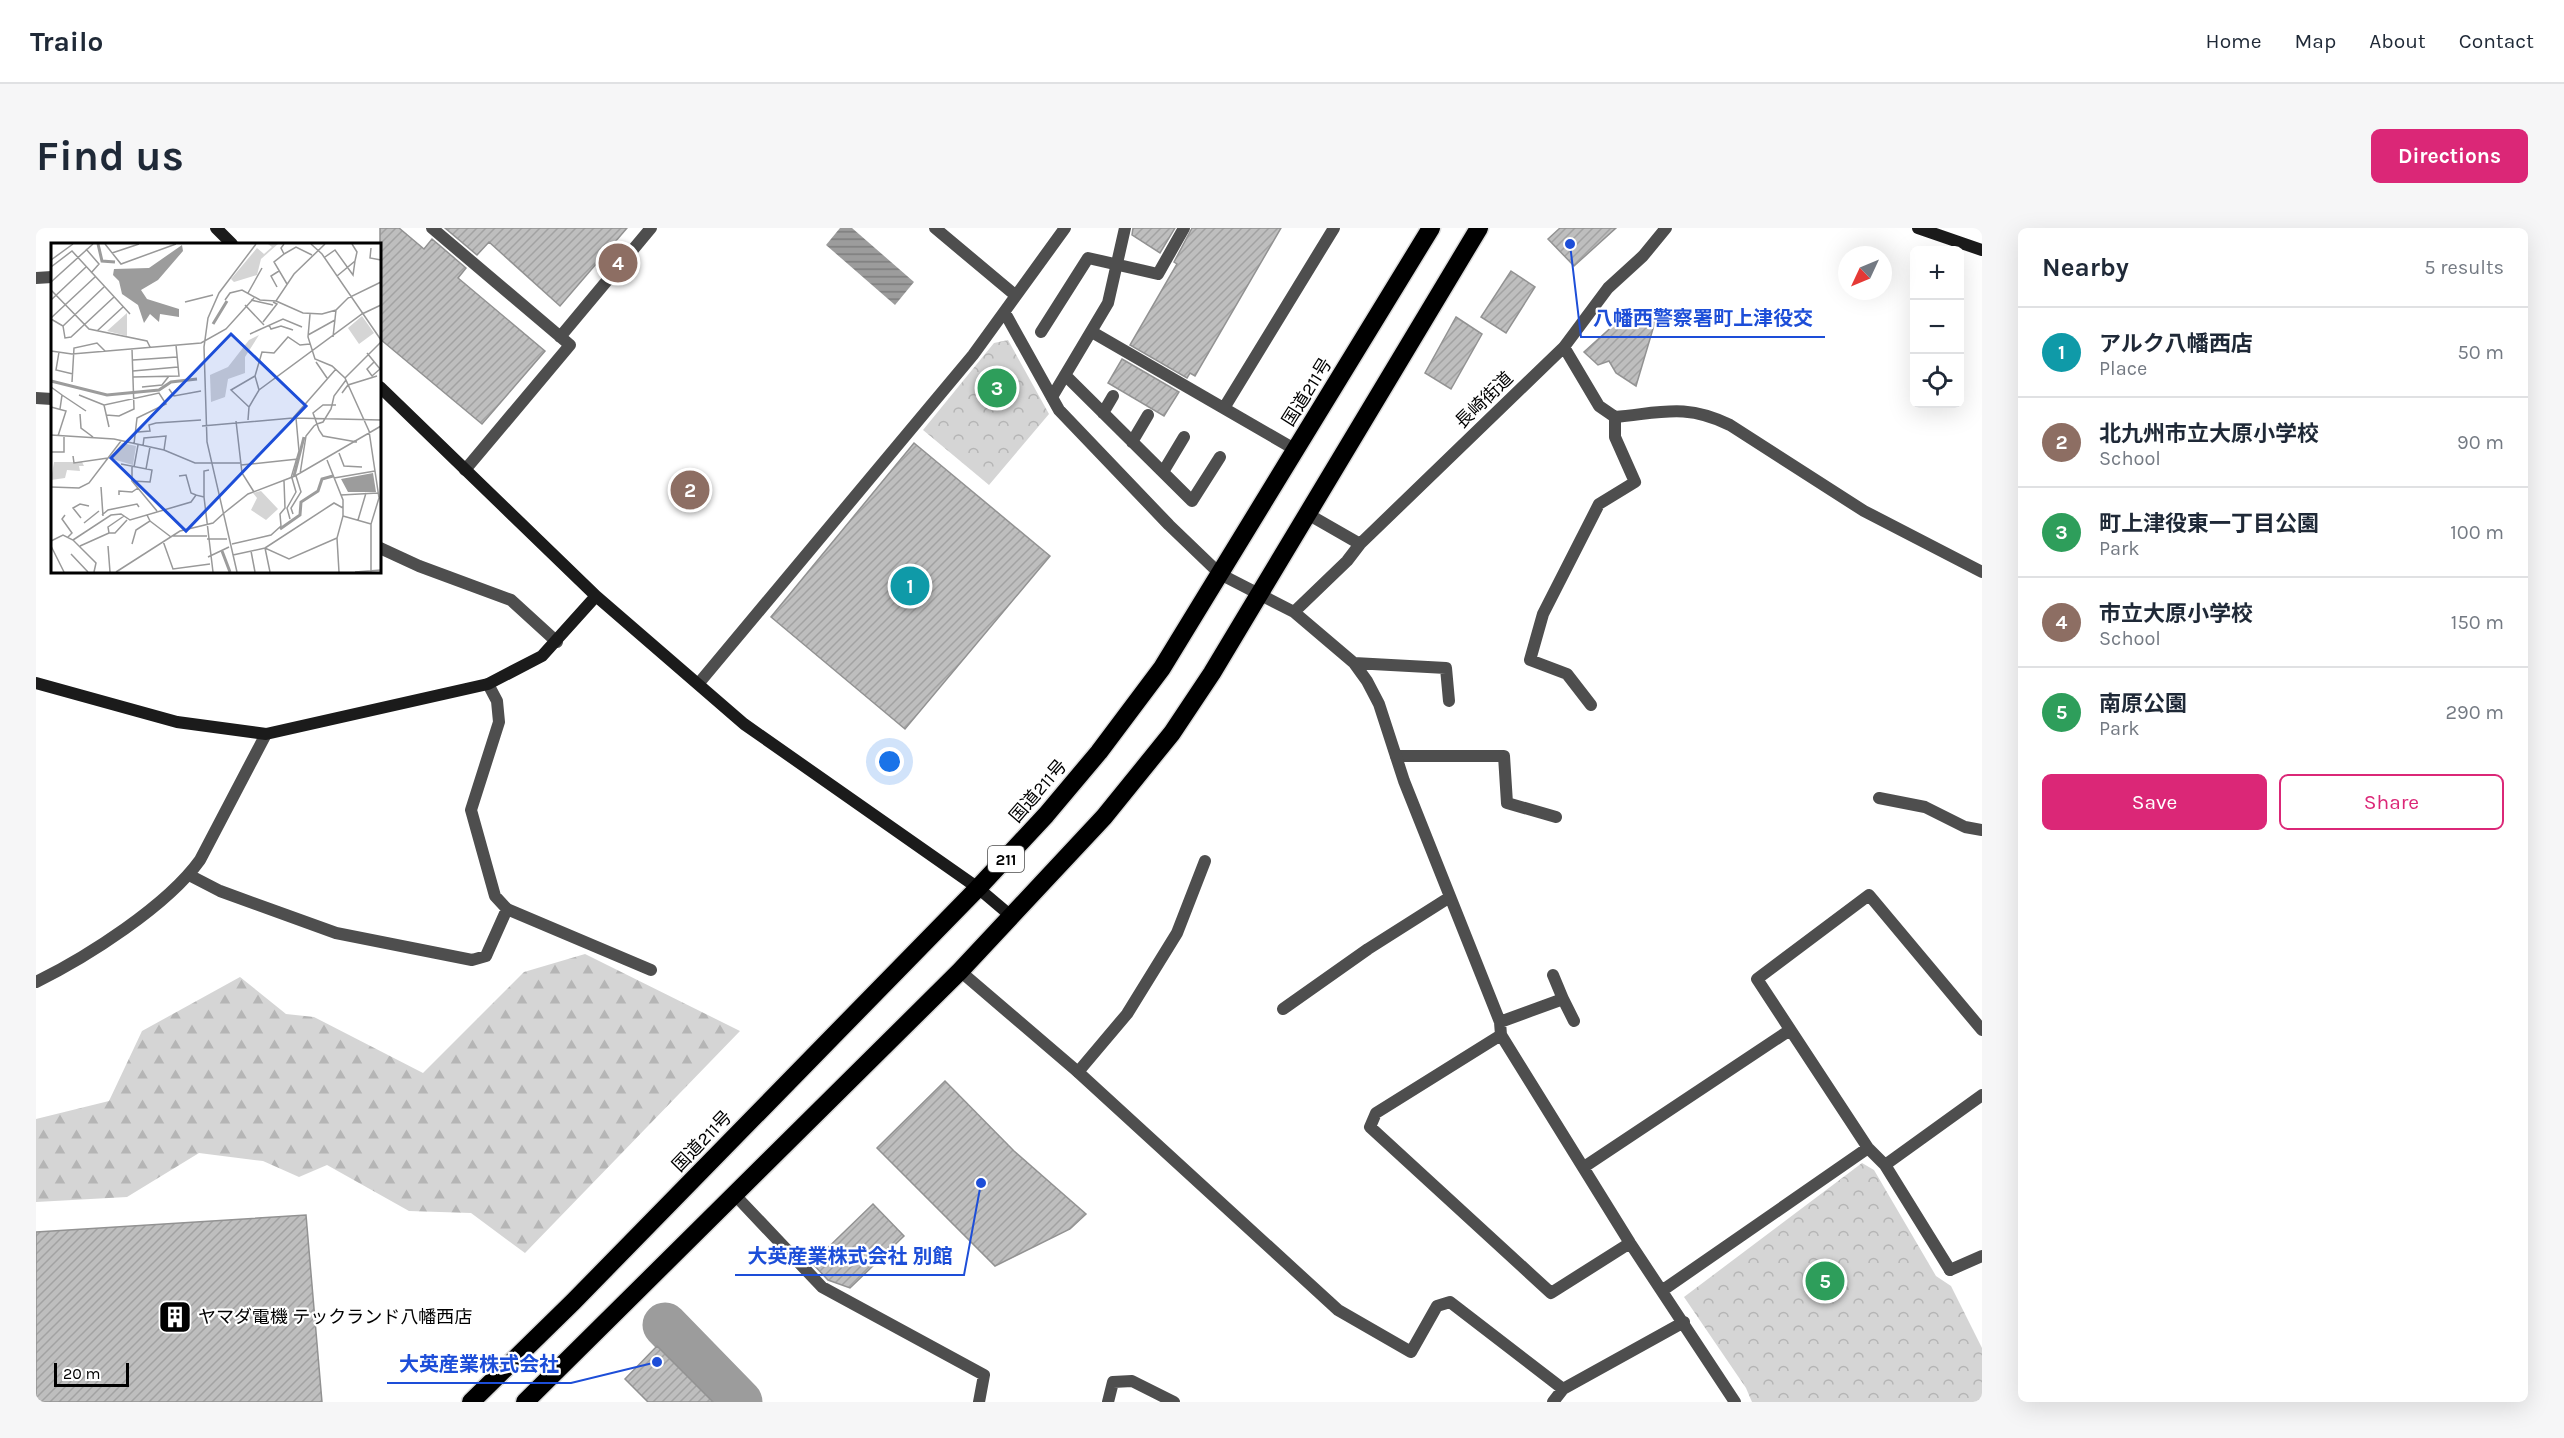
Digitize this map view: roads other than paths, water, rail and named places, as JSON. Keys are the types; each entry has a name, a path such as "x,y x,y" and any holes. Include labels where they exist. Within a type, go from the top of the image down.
{"highway":[{"name":"国道211号","path":"471,1402 573,1302 978,888 1047,814 1099,752 1162,668 1431,228"},
{"name":"211","path":"525,1402 960,971 1104,817 1172,733 1260,595 1306,513 1479,228"}],"street":[{"path":"216,228 227,243"},
{"path":"432,228 570,345 465,470"},
{"path":"560,337 651,228"},
{"path":"935,228 1015,295"},
{"path":"699,683 973,355 1065,228"},
{"path":"1052,397 1108,303 1125,228"},
{"path":"1041,332 1088,258 1158,274 1184,228"},
{"path":"1224,408 1334,228"},
{"name":"長崎街道","path":"1294,612 1347,561 1360,544 1564,347 1608,288 1643,256 1666,228"},
{"path":"1918,228 1982,250"},
{"path":"36,278 51,277"},
{"path":"1005,313 1059,410 1074,426 1220,573 1294,612 1354,663 1367,681 1378,704 1395,756 1500,1022 1502,1035 1630,1243 1735,1402"},
{"path":"1092,332 1296,450"},
{"path":"1564,347 1599,406 1615,417 1679,410 1707,414 1730,425 1864,511 1982,572"},
{"path":"1065,375 1191,501 1220,457"},
{"path":"381,388 596,596 744,724 978,888 1011,916"},
{"path":"1103,413 1113,396"},
{"path":"36,398 51,399"},
{"path":"1132,442 1148,415"},
{"path":"1591,705 1567,674 1530,660 1543,614 1599,504 1635,482 1615,437 1615,417"},
{"path":"1163,472 1184,436"},
{"path":"1306,513 1360,544"},
{"path":"381,548 419,566 511,600 556,642"},
{"path":"36,683 177,722 266,734 488,684 542,656 596,596"},
{"path":"1354,663 1446,668 1449,701"},
{"path":"488,684 497,701 499,722 471,810 495,896 507,909 651,970"},
{"path":"36,982 74,963 189,875 200,860 266,734"},
{"path":"1395,756 1504,756 1507,803 1556,817"},
{"path":"1879,798 1926,807 1965,827 1982,830"},
{"path":"1078,1072 1127,1014 1177,933 1205,861"},
{"path":"189,875 220,891 336,933 472,960 486,956 507,909"},
{"path":"1982,1030 1869,895 1757,979 1868,1148 1885,1165 1950,1270 1982,1256"},
{"path":"1283,1009 1368,949 1450,897"},
{"path":"960,971 1078,1072 1338,1310 1411,1352 1437,1306 1450,1302 1563,1389"},
{"path":"1554,975 1574,1021"},
{"path":"1500,1022 1563,999"},
{"path":"1584,1167 1790,1030"},
{"path":"1502,1035 1376,1113 1370,1127 1551,1293 1630,1243"},
{"path":"1885,1165 1982,1095"},
{"path":"1663,1290 1868,1148"},
{"path":"734,1194 822,1287 984,1375 979,1402"},
{"path":"1552,1402 1563,1389 1684,1322"},
{"path":"1108,1402 1113,1382 1132,1380 1174,1402"}],"waterway":[{"path":"665,1325 740,1402"}],"place":[{"name":"八幡西警察署町上津役交","path":"1570,244"},
{"name":"市立大原小学校","path":"618,263"},
{"name":"町上津役東一丁目公園","path":"997,388"},
{"name":"北九州市立大原小学校","path":"690,490"},
{"name":"アルク八幡西店","path":"910,586"},
{"name":"大英産業株式会社 別館","path":"981,1183"},
{"name":"南原公園","path":"1825,1281"},
{"name":"ヤマダ電機 テックランド八幡西店","path":"175,1317"},
{"name":"大英産業株式会社","path":"657,1362"}]}
